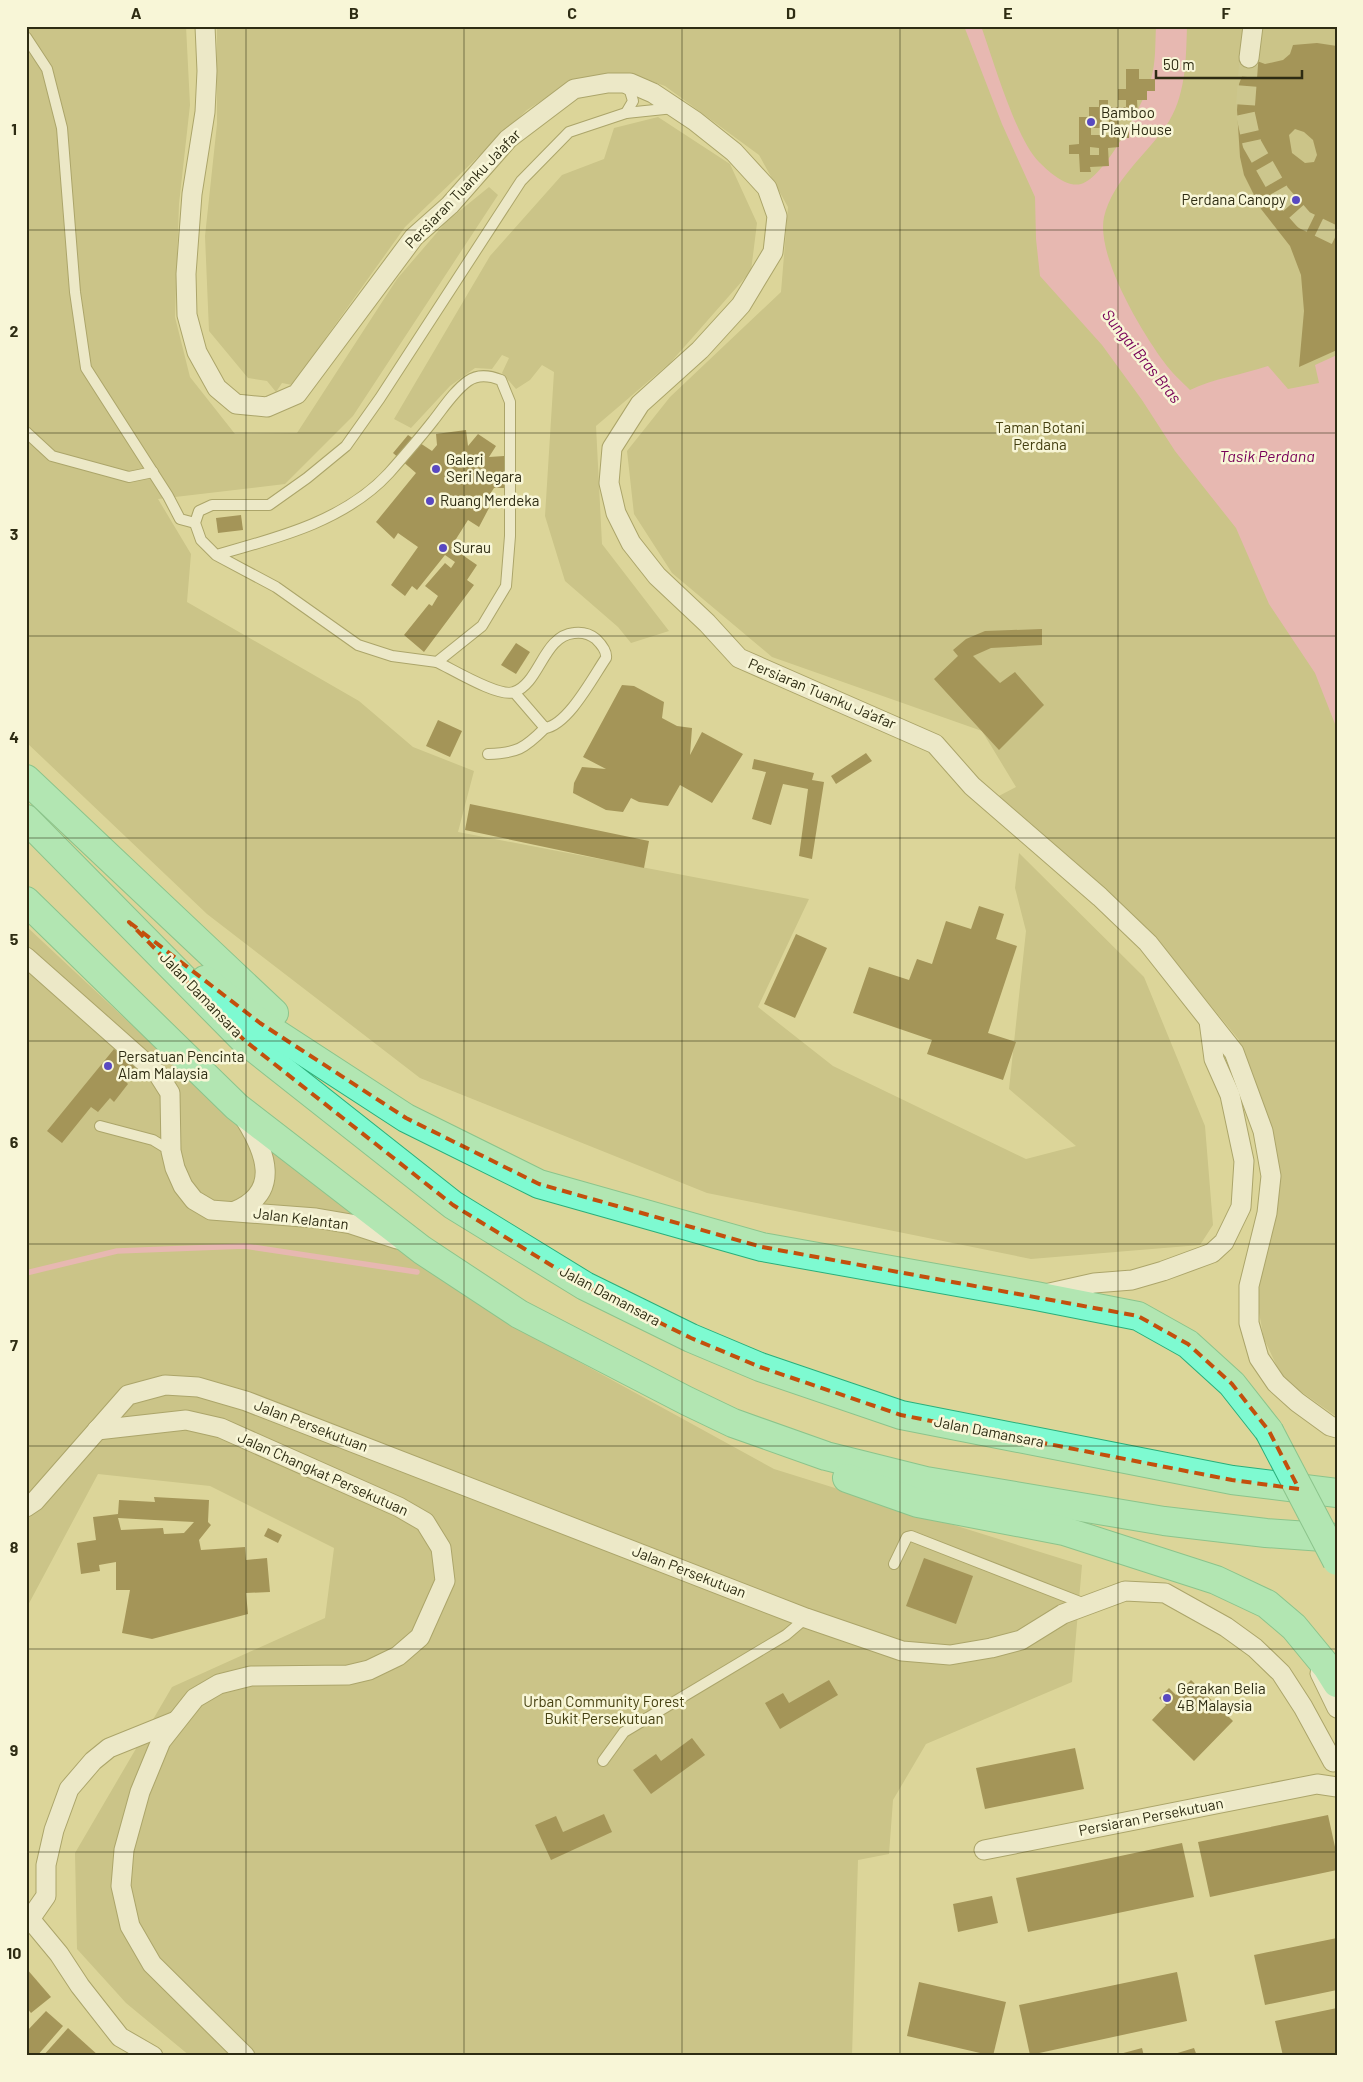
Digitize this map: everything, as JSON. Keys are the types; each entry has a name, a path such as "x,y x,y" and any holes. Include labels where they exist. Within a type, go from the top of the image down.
{"main road":[{"path":"26,779 341,1076"},
{"name":"Jalan Damansara","path":"26,819 244,1040 453,1205 585,1286 692,1338 760,1367 901,1415 1232,1480 1337,1493"},
{"path":"26,901 238,1107 422,1250 518,1314 621,1368 734,1423 793,1459 918,1503 1064,1531 1198,1573 1267,1604 1294,1627 1337,1683"},
{"path":"129,922 260,1023 406,1118 539,1184 762,1247 1138,1316 1188,1344 1232,1384 1269,1432 1337,1561"},
{"path":"734,1423 826,1456 926,1481 1164,1521 1266,1533 1337,1538"}],"street":[{"name":"Persiaran Tuanku Ja'afar","path":"204,26 207,71 205,112 192,194 186,274 187,315 197,352 217,388 236,404 267,407 297,394 361,305 414,237 450,205 508,139 574,89 630,83 653,93 734,152 767,188 778,216 773,252 741,305 700,350 640,404 612,448 609,483 616,513 631,543 657,576 708,623 739,658 935,744 972,786 1100,897 1148,942 1234,1052 1263,1131 1271,1176 1267,1213 1249,1286 1249,1323 1259,1358 1276,1383 1297,1402 1330,1426 1337,1428"},
{"path":"1249,58 1253,26"},
{"name":"Jalan Kelantan","path":"26,957 158,1074 170,1093 171,1151 183,1186 194,1200 211,1210 316,1218 352,1224 384,1234 422,1250"},
{"name":"Persiaran Tuanku Ja'afar","path":"1036,1296 1094,1283 1132,1280 1156,1274 1204,1256 1224,1242 1241,1207 1244,1161 1230,1095 1214,1059 1208,1019"},
{"name":"Jalan Kelantan","path":"235,1211 254,1200 263,1188 265,1176 259,1142 238,1107"},
{"name":"Jalan Persekutuan","path":"26,1507 35,1502 128,1394 164,1385 198,1387 246,1401 806,1618 902,1651 950,1655 991,1648 1021,1640 1063,1614 1125,1590 1165,1594 1226,1628 1255,1648 1281,1672 1335,1758"},
{"name":"Jalan Changkat Persekutuan","path":"97,1430 186,1420 221,1428 399,1507 425,1522 441,1548 445,1582 420,1637 398,1656 369,1670 348,1675 251,1676 219,1684 196,1698 161,1741 140,1792 124,1850 121,1886 130,1926 152,1964 245,2056"},
{"path":"1314,1651 1319,1671 1337,1708"},
{"name":"Jalan Changkat Persekutuan","path":"153,2056 120,2037 80,1986 59,1954 30,1919 46,1896 46,1865 54,1830 69,1789 92,1761 109,1748 176,1721"},
{"path":"1317,1784 1335,1758"},
{"name":"Persiaran Persekutuan","path":"984,1850 1317,1784 1337,1787"}],"lane":[{"path":"26,37 47,69 62,128 75,292 86,368 153,472 180,519 195,523"},
{"path":"616,83 630,91 633,101 626,113"},
{"path":"488,754 512,753 527,746 545,728 552,727 571,709 606,658 606,654 597,640 584,634 565,634 557,640 528,680 514,692 502,693 437,662 392,656 358,645 276,588 216,555 201,540 195,523 199,511 212,505 269,505 307,478 346,446 380,398 521,180 569,132 626,113 675,108"},
{"path":"216,555 290,534 329,516 374,489 411,449 451,398 469,380 484,375 501,380 510,402 510,536 506,586 482,626 437,662"},
{"path":"26,432 52,456 129,477 153,472"},
{"path":"514,692 545,728"},
{"path":"100,1126 153,1140 171,1151"},
{"path":"894,1564 907,1537 911,1536 1088,1605"},
{"path":"603,1761 624,1732 786,1635 806,1618"}],"highlighted area":[{"path":"129,922 260,1023 406,1118 539,1184 762,1247 1138,1316 1188,1344 1232,1384 1269,1431 1299,1489 1232,1480 901,1415 760,1367 691,1338 585,1286 453,1205 244,1040"}],"green space":[{"path":"26,26 186,26 190,105 179,204 175,317 190,377 235,434 297,433 397,279 446,222 489,187 498,195 353,416 285,484 158,499 191,554 187,602 359,701 413,747 474,771 458,832 809,899 758,1007 833,1066 1026,1159 1076,1146 1009,1089 1026,931 1015,888 1019,853 1144,977 1205,1126 1213,1225 1200,1245 1031,1259 707,1193 420,1078 207,914 26,742"},
{"name":"Taman Botani Perdana","path":"217,26 1337,26 1337,1417 1283,1379 1264,1339 1257,1302 1277,1181 1271,1125 1239,1040 1148,929 995,798 1016,787 982,731 772,657 672,573 634,514 627,451 670,397 781,292 788,207 759,155 665,86 630,74 575,79 527,110 405,227 292,385 282,383 276,392 267,381 248,378 209,331 205,236 217,124"},
{"path":"658,117 730,164 757,223 751,271 671,362 596,426 602,544 669,631 631,643 618,627 565,581 545,516 554,372 542,365 530,380 516,389 502,373 509,358 502,355 492,369 475,368 450,386 411,428 394,419 490,256 562,175 604,159 614,128"},
{"name":"Urban Community Forest Bukit Persekutuan","path":"26,926 183,1073 510,1324 774,1469 1082,1565 1072,1682 926,1744 893,1800 889,1854 858,1860 852,2056 190,2056 126,2003 77,1949 75,1853 172,1687 325,1618 334,1548 210,1486 98,1474 26,1609"}],"water":[{"name":"Tasik Perdana","path":"964,26 981,26 1014,118 1030,151 1052,174 1069,184 1075,185 1091,179 1101,168 1132,121 1153,73 1156,26 1187,26 1184,78 1178,103 1166,126 1122,180 1108,204 1104,217 1103,233 1107,252 1122,292 1144,332 1167,366 1190,390 1209,382 1268,366 1288,389 1319,383 1315,365 1337,355 1337,729 1315,673 1269,604 1236,528 1175,451 1142,400 1102,345 1040,276 1036,239 1035,197 1002,124"}],"building":[{"name":"Perdana Canopy","path":"1317,43 1337,46 1337,350 1299,367 1304,311 1301,275 1290,246 1261,209 1244,175 1240,157 1237,110 1239,84 1249,58 1265,64 1283,60 1290,54 1293,45","holes":["1295,129 1304,132 1313,140 1317,155 1314,162 1305,163 1292,153 1289,135"]},
{"name":"Bamboo Play House","path":"1126,69 1139,69 1139,79 1155,79 1155,91 1147,91 1147,100 1137,100 1138,118 1118,118 1119,126 1129,126 1129,138 1119,138 1119,147 1108,148 1109,166 1090,167 1091,172 1080,172 1079,154 1069,154 1069,145 1079,144 1079,117 1089,117 1089,107 1099,107 1099,100 1108,100 1108,107 1126,107 1126,100 1118,100 1118,89 1126,89","holes":["1102,119 1109,119 1109,135 1091,135 1091,128 1102,128","1090,147 1099,148 1099,155 1090,155"]},
{"path":"466,430 468,446 478,434 496,446 489,457 504,456 505,488 494,488 483,505 489,508 479,527 468,520 451,547 477,565 467,580 474,585 424,652 404,635 429,604 432,606 438,596 425,586 445,563 451,568 455,562 445,555 417,590 412,586 405,596 391,585 418,547 398,533 394,539 376,522 416,473 393,453 408,435 432,451 437,445 436,434"},
{"path":"241,515 243,530 218,533 216,518"},
{"path":"1042,629 1042,645 991,648 973,656 1000,683 1015,672 1044,705 999,750 934,679 958,656 953,650 966,639 985,631"},
{"path":"516,643 530,652 516,674 501,665"},
{"path":"622,685 634,686 664,702 662,718 677,726 692,728 690,755 702,732 743,754 712,803 680,785 668,806 639,802 631,798 623,812 606,810 573,793 574,783 582,767 606,769 583,757"},
{"path":"438,720 462,731 450,757 426,746"},
{"path":"866,753 872,761 836,784 831,776"},
{"path":"754,759 814,773 812,780 824,782 812,859 799,856 808,789 783,784 771,825 752,819 766,772 752,769"},
{"path":"470,804 649,841 644,868 465,830"},
{"path":"979,906 1004,914 996,939 1017,946 988,1033 1016,1042 1003,1080 927,1054 932,1040 853,1013 869,967 909,980 917,959 932,964 946,921 971,929"},
{"path":"796,934 827,948 795,1018 764,1004"},
{"path":"114,1049 136,1066 124,1080 128,1084 114,1102 110,1098 98,1112 91,1107 62,1143 47,1131"},
{"path":"154,1497 209,1500 208,1522 211,1525 199,1540 201,1550 245,1547 246,1560 267,1558 270,1592 246,1593 248,1614 152,1639 122,1633 130,1590 116,1590 116,1562 99,1565 100,1571 81,1574 77,1543 96,1540 93,1517 118,1514 119,1500 155,1502","holes":["118,1518 194,1522 184,1533 164,1534 163,1528 121,1530"]},
{"path":"268,1528 282,1535 278,1543 264,1536"},
{"path":"924,1558 973,1576 956,1624 906,1606"},
{"path":"829,1680 838,1695 780,1729 765,1703 783,1693 789,1703"},
{"path":"1191,1680 1233,1721 1194,1761 1152,1720 1166,1705 1159,1698 1169,1688 1176,1695"},
{"path":"692,1738 705,1755 651,1794 633,1770 656,1754 661,1761"},
{"path":"1075,1748 1084,1789 985,1809 976,1768"},
{"path":"604,1814 612,1832 551,1860 535,1825 556,1816 563,1832"},
{"path":"1328,1815 1337,1856 1337,1870 1210,1897 1198,1842"},
{"path":"1182,1843 1194,1897 1028,1932 1016,1878"},
{"path":"992,1896 998,1923 958,1932 953,1904"},
{"path":"1337,1938 1337,1990 1265,2005 1254,1955"},
{"path":"26,1968 51,1997 31,2013 26,2007"},
{"path":"1177,1972 1187,2021 1030,2055 1019,2005"},
{"path":"919,1982 1006,2002 993,2056 907,2036"},
{"path":"1337,2008 1337,2056 1283,2056 1275,2021"},
{"path":"46,2011 63,2026 37,2056 26,2056 26,2032"},
{"path":"68,2028 99,2056 43,2056"},
{"path":"1142,2048 1144,2056 1116,2056 1116,2055"},
{"path":"1194,2048 1197,2056 1171,2056 1171,2055"}],"waterway":[{"path":"26,1273 117,1251 245,1246 417,1272"}],"tunnel":[{"path":"1249,58 1245,112 1252,144 1280,193 1304,220 1337,236"}],"place":[{"name":"Bamboo Play House","path":"1091,122"},
{"name":"Perdana Canopy","path":"1296,200"},
{"name":"Galeri Seri Negara","path":"436,469"},
{"name":"Ruang Merdeka","path":"430,501"},
{"name":"Surau","path":"443,548"},
{"name":"Persatuan Pencinta Alam Malaysia","path":"108,1066"},
{"name":"Gerakan Belia 4B Malaysia","path":"1167,1698"}],"water label":[{"name":"Sungai Bras Bras","path":"1142,356"}]}
